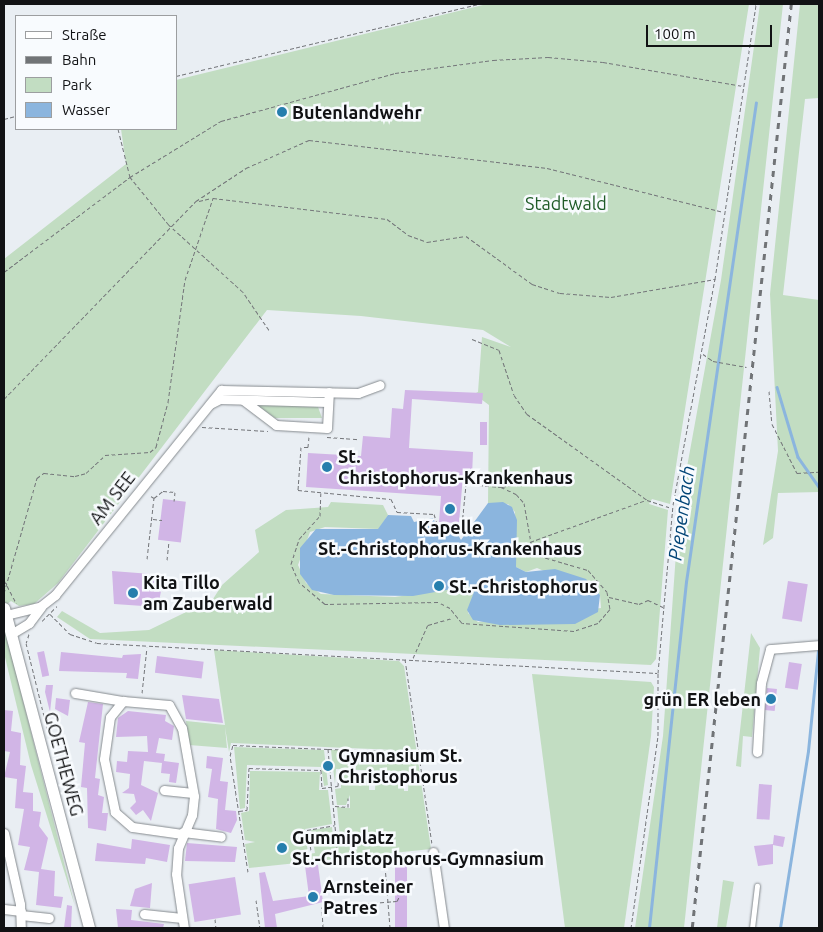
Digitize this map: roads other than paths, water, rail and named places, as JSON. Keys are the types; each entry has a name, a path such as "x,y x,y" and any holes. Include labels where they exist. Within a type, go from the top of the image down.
{"street":[{"name":"AM SEE","path":"11,634 29,623 206,406 228,388 367,393 380,385"},
{"path":"243,400 276,425 327,428 329,392"},
{"path":"206,406 220,399 328,402"},
{"path":"5,612 41,606"},
{"name":"GOETHEWEG","path":"5,612 89,928"},
{"path":"757,752 761,683 770,649 817,645"},
{"path":"75,693 123,701 142,699 163,702 177,712 193,793 192,814 183,833 176,874 184,928"},
{"path":"123,701 110,717 104,759 115,812 132,827 221,837"},
{"path":"164,790 193,793"},
{"path":"4,833 14,867 21,913 21,928"},
{"path":"433,852 444,928"},
{"path":"4,866 14,867"},
{"path":"4,909 49,918"},
{"path":"144,914 182,918"}],"lane":[{"path":"752,928 756,886"}],"water":[{"path":"503,502 512,507 517,520 516,567 526,572 555,569 586,579 600,595 598,612 575,624 500,625 473,620 467,610 474,592 469,586 413,596 334,595 312,590 300,574 300,548 316,529 378,529 388,515 411,516 414,522 433,518 436,524 453,526 461,540 488,503"}],"waterway":[{"name":"Piepenbach","path":"649,928 686,582 756,103"},
{"path":"777,387 798,457 819,487"},
{"path":"780,928 808,751 819,640"}],"railway":[{"path":"692,928 791,4"}],"place":[{"name":"Butenlandwehr","path":"282,112"},
{"name":"St. Christophorus-Krankenhaus","path":"327,467"},
{"name":"Kapelle St.-Christophorus-Krankenhaus","path":"450,509"},
{"name":"St.-Christophorus","path":"439,586"},
{"name":"Kita Tillo am Zauberwald","path":"133,593"},
{"name":"grün ER leben","path":"771,699"},
{"name":"Gymnasium St. Christophorus","path":"328,766"},
{"name":"Gummiplatz St.-Christophorus-Gymnasium","path":"282,848"},
{"name":"Arnsteiner Patres","path":"313,897"}],"park label":[{"name":"Stadtwald","path":"566,203"}]}
